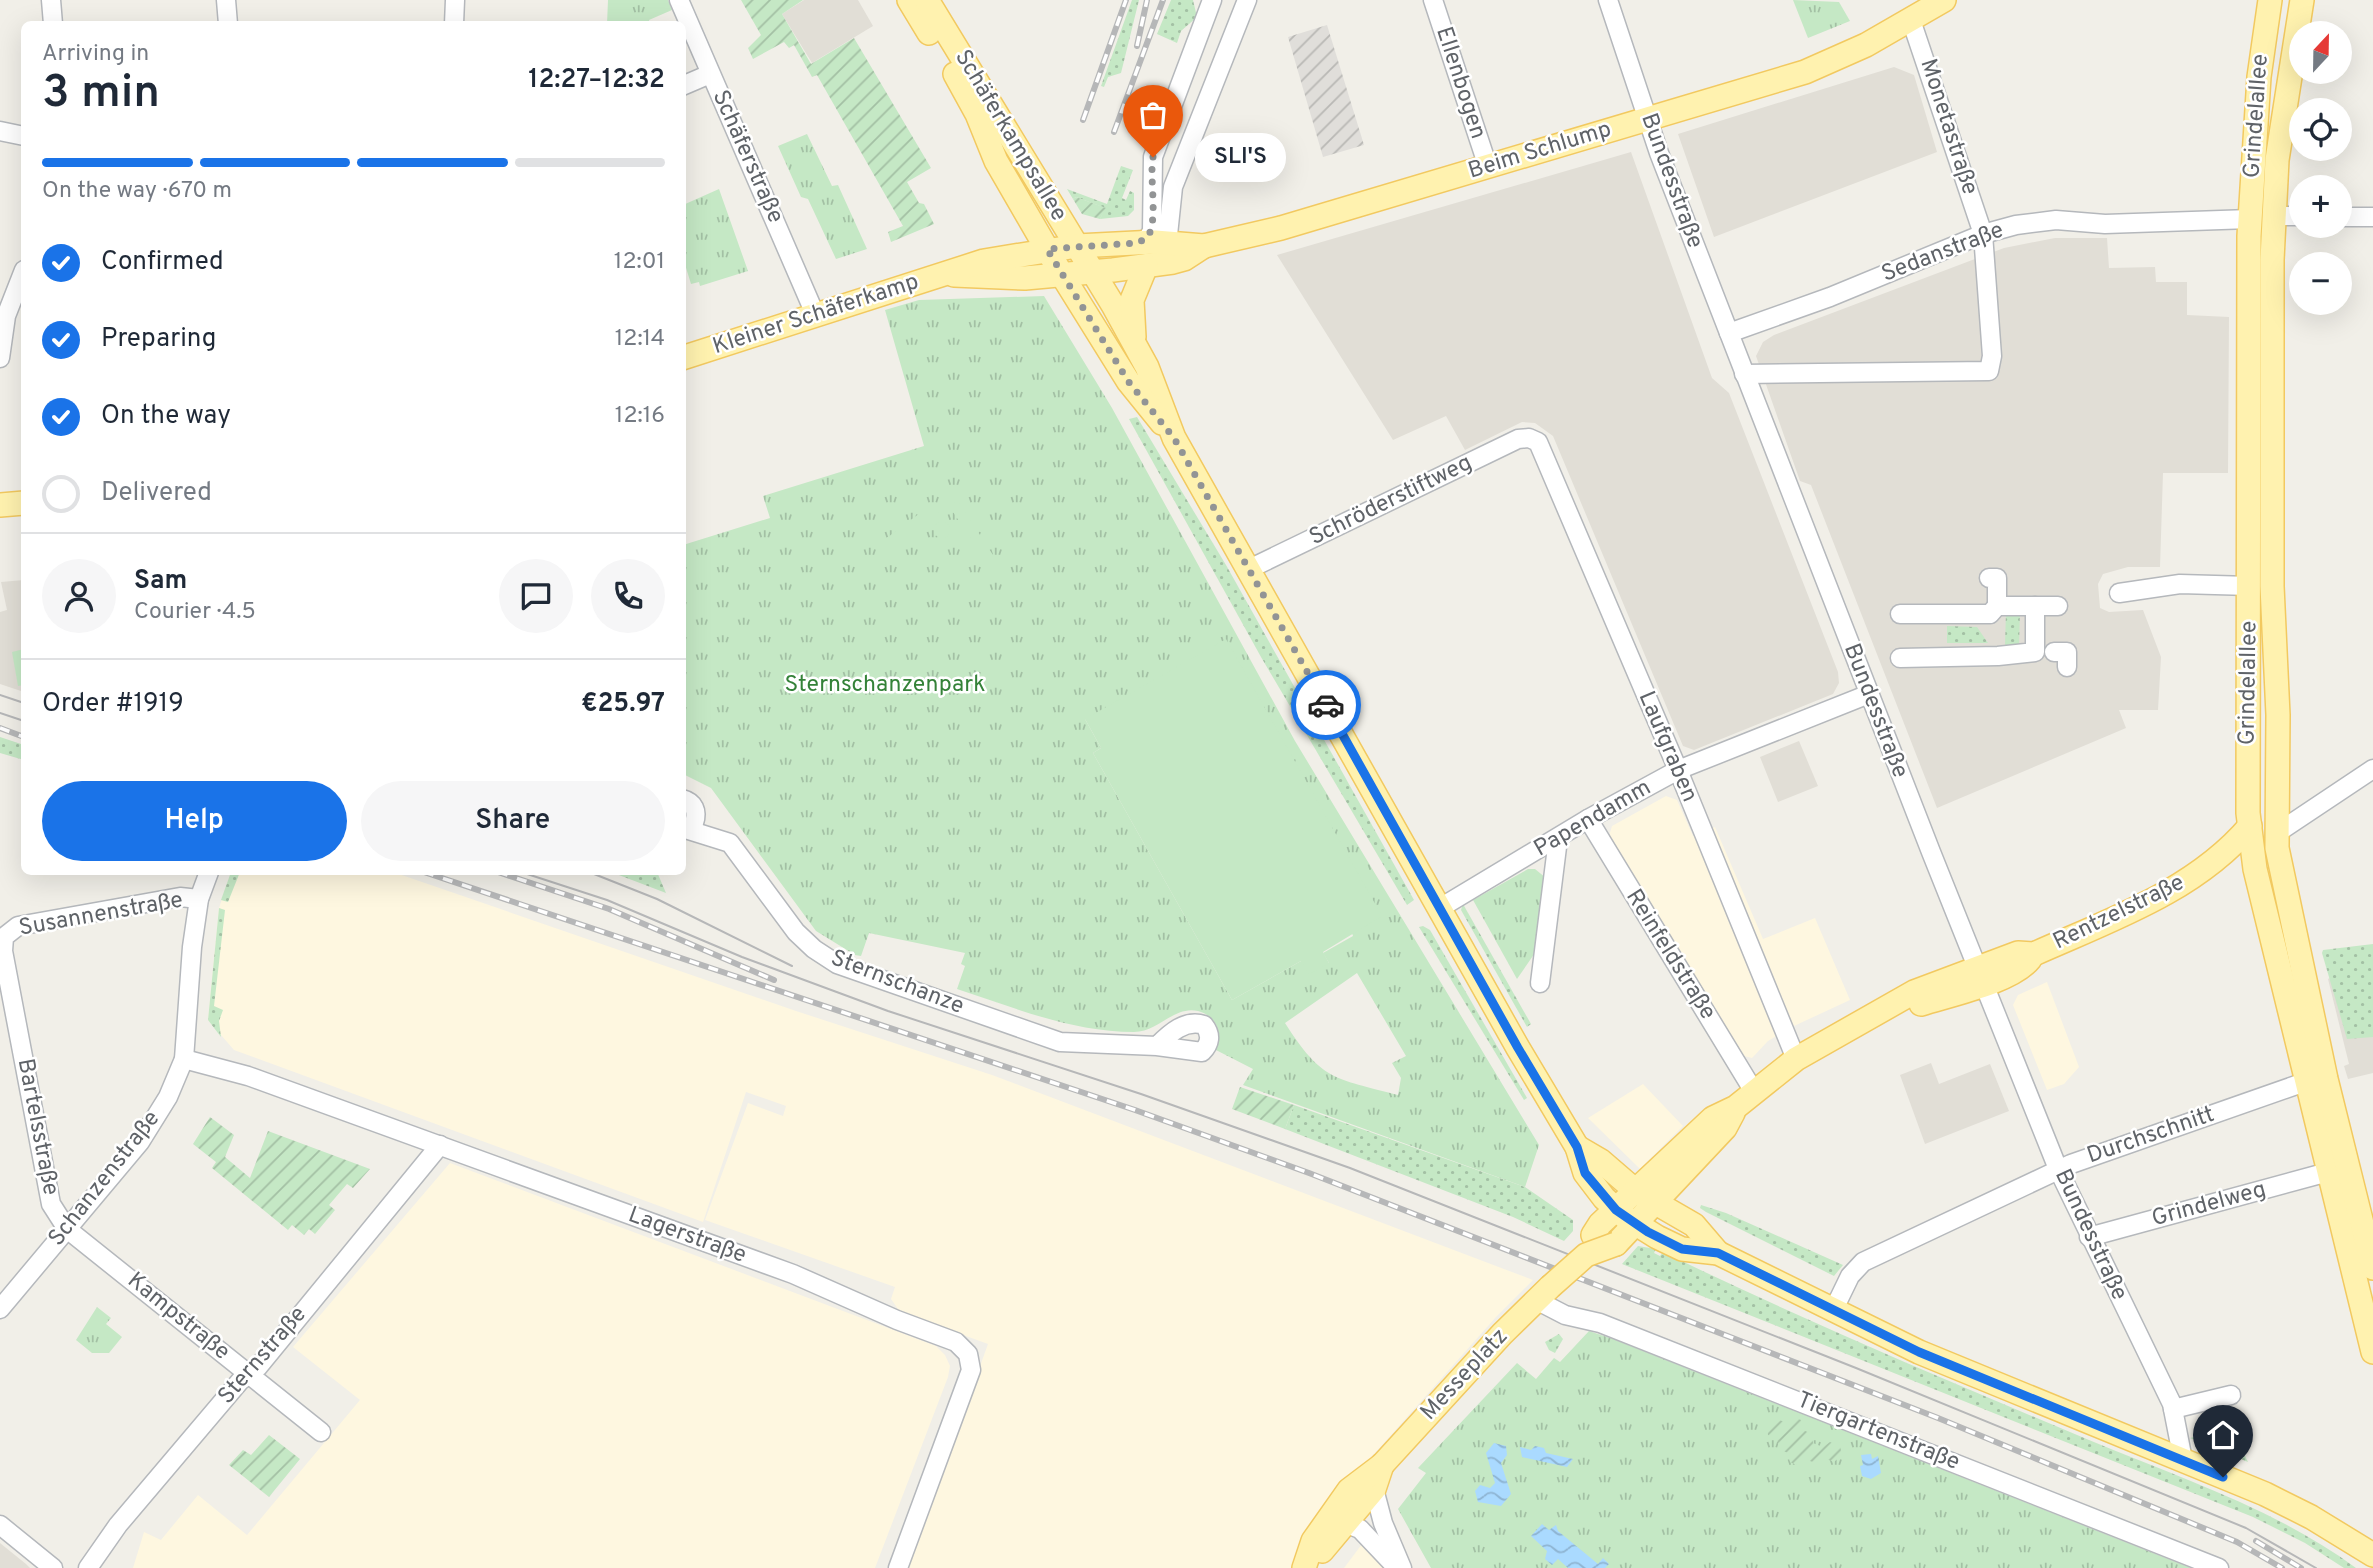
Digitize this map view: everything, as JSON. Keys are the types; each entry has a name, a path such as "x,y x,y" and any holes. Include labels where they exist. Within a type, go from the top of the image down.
{"main road":[{"name":"Schäferkampsallee","path":"909,0 968,97 996,161 1062,275 1128,381 1174,438"},
{"name":"Schäferkampsallee","path":"928,0 1094,272 1147,367 1174,438"},
{"name":"Beim Schlump","path":"1047,249 1137,243 1204,246 1272,231 1825,64 1944,0"},
{"name":"Grindelallee","path":"2270,0 2259,77 2250,219 2250,586 2247,721 2252,855 2305,1082 2373,1352"},
{"name":"Grindelallee","path":"2302,0 2282,118 2274,216 2272,586 2278,715 2277,833 2280,868 2304,962 2326,1079 2373,1268"},
{"name":"Beim Schlump","path":"1062,275 1184,259 1204,246"},
{"name":"Kleiner Schäferkamp","path":"686,357 984,261 1047,249"},
{"path":"1135,345 1132,300 1151,265"},
{"name":"Kleiner Schäferkamp","path":"950,274 991,279 1062,275"},
{"path":"1174,438 1577,1147 1585,1173 1616,1210 1682,1249 1718,1253 1919,1352 2183,1460 2311,1517 2373,1555"},
{"path":"0,505 21,503"},
{"name":"Rentzelstraße","path":"1589,1245 1616,1244 1636,1224 1646,1198 1713,1118 1735,1107 1753,1090 1796,1059 1864,1022 1981,976 2025,966 2034,954 2169,892 2203,872 2250,826"},
{"name":"Rentzelstraße","path":"2203,872 2220,870 2252,855 2277,833"},
{"path":"1577,1147 1601,1161 1646,1198 1694,1225 1718,1253"},
{"name":"Rentzelstraße","path":"1543,1294 1589,1245 1595,1229 1616,1210 1646,1198"},
{"name":"Messeplatz","path":"1343,1512 1367,1474 1382,1465 1543,1294"},
{"name":"Messeplatz","path":"1343,1512 1374,1489 1382,1465"},
{"path":"1306,1565 1313,1541 1343,1512"}],"street":[{"path":"51,0 53,21"},
{"path":"226,0 228,21"},
{"path":"454,21 455,0"},
{"name":"Schäferstraße","path":"678,0 816,314"},
{"path":"1137,243 1145,240 1152,231 1153,157 1213,0"},
{"path":"1151,265 1166,254 1173,187 1247,0"},
{"name":"Ellenbogen","path":"1433,0 1488,167"},
{"name":"Bundesstraße","path":"1608,0 1647,119 1869,694 2058,1169 2173,1409 2183,1460"},
{"name":"Monetastraße","path":"1744,374 1989,371 1992,356 1983,234 1911,20"},
{"path":"686,84 710,74"},
{"path":"0,131 21,135"},
{"path":"2274,216 2289,216"},
{"path":"2352,217 2373,217"},
{"name":"Sedanstraße","path":"1729,333 1830,297 1983,234 2016,225 2056,220 2105,224 2250,219"},
{"path":"0,358 6,316 21,278"},
{"name":"Schröderstiftweg","path":"1249,569 1518,439 1533,439"},
{"name":"Laufgraben","path":"1533,439 1544,450 1796,1059"},
{"path":"1900,614 1990,614 1997,606 1997,578 1989,578"},
{"path":"2119,593 2180,584 2250,586"},
{"path":"1997,606 2058,606"},
{"path":"2035,606 2046,652"},
{"path":"1900,657 2067,652 2067,667"},
{"name":"Papendamm","path":"1440,908 1588,819 1678,770 1869,694"},
{"path":"2277,833 2373,769"},
{"name":"Sternschanze","path":"686,801 691,803 696,812 694,823 686,827"},
{"name":"Reinfeldstraße","path":"1588,819 1753,1090"},
{"name":"Sternschanze","path":"686,828 730,843 796,932 814,949 837,964 1060,1042 1157,1046"},
{"path":"1540,983 1558,839"},
{"name":"Schanzenstraße","path":"0,1309 150,1127 168,1097 184,1059 188,980 200,899 208,875"},
{"name":"Susannenstraße","path":"4,937 18,926 180,897 200,899"},
{"name":"Bartelsstraße","path":"4,937 3,951 45,1180 51,1204 67,1229"},
{"name":"Lagerstraße","path":"184,1059 248,1076 783,1270 897,1320 956,1342 968,1354 971,1370 898,1568"},
{"name":"Durchschnitt","path":"1833,1311 1850,1276 1863,1262 2058,1169 2305,1082"},
{"name":"Sternstraße","path":"88,1568 118,1525 249,1374 440,1145"},
{"name":"Grindelweg","path":"2089,1237 2328,1172"},
{"name":"Kampstraße","path":"67,1229 321,1432"},
{"name":"Tiergartenstraße","path":"1543,1294 1558,1312 1600,1323 2219,1568"},
{"path":"2157,1450 2173,1409 2231,1395"},
{"path":"1374,1489 1400,1568"},
{"path":"1343,1512 1400,1568"},
{"path":"0,1525 53,1568"}],"shaded area":[{"path":"804,0 858,0 873,26 812,63 782,14"},
{"path":"1327,25 1364,145 1323,157 1288,37"},
{"path":"1894,67 1914,75 1937,152 1714,237 1678,134"},
{"path":"1631,152 1712,378 1729,393 1838,672 1839,683 1833,694 1694,750 1683,746 1553,436 1535,423 1522,422 1465,450 1446,416 1393,440 1277,255"},
{"path":"2055,238 2107,238 2109,268 2155,267 2156,282 2187,282 2187,315 2229,317 2228,473 2163,473 2160,567 2128,567 2103,574 2098,584 2100,608 2109,612 2143,610 2161,657 2158,710 2119,710 2126,728 1937,808 1811,485 1800,481 1756,356 1763,342 1774,335 2004,248"},
{"path":"21,580 21,691 0,684 0,612 7,610 1,582"},
{"path":"1799,741 1818,786 1778,802 1760,757"},
{"path":"1666,796 1677,800 1693,836 1715,827 1763,939 1815,918 1850,1000 1768,1041 1752,1058 1744,1056 1609,836 1612,826"},
{"path":"230,875 402,875 796,1011 992,1075 1533,1280 1496,1317 1343,1489 1291,1568 907,1568 988,1344 900,1312 891,1299 895,1287 705,1220 748,1103 783,1116 786,1106 746,1092 703,1222 234,1050 208,1020 219,908"},
{"path":"2373,954 2373,1073 2348,1079 2344,1066 2349,1064 2328,979"},
{"path":"2047,982 2079,1067 2064,1084 2047,1090 2013,1005 2018,995"},
{"path":"1931,1063 1939,1084 1990,1064 2009,1111 1925,1144 1900,1075"},
{"path":"1643,1084 1683,1126 1640,1169 1588,1118"},
{"path":"450,1163 936,1346 945,1355 950,1366 948,1377 875,1568 133,1568 144,1532 161,1540 198,1495 247,1535 360,1400 293,1347"},
{"path":"1365,1540 1389,1568 1344,1568"},
{"path":"0,1543 26,1564 30,1568 0,1568"}],"green space":[{"path":"608,0 668,0 672,10 649,21 607,21"},
{"path":"741,0 803,0 782,14 811,64 854,38 931,168 907,182 919,203 924,204 934,224 891,242 888,232 903,226 817,75 812,77 794,45 789,48 784,42 753,59 748,48 761,35"},
{"path":"1132,0 1139,0 1121,73 1108,77 1104,87 1101,86"},
{"path":"1171,0 1193,0 1197,17 1181,31 1177,43 1157,34"},
{"path":"1793,0 1839,2 1850,21 1808,38"},
{"path":"807,134 832,186 838,185 867,249 836,259 808,199 801,197 778,146"},
{"path":"1121,166 1133,170 1122,198 1126,200 1130,191 1134,193 1134,210 1128,216 1100,219 1105,208 1076,197 1073,199 1067,189 1107,204"},
{"path":"719,189 748,271 700,286 699,282 691,284 686,268 686,204"},
{"path":"1076,197 1106,208 1100,219 1082,214 1073,199"},
{"name":"Sternschanzenpark","path":"1044,296 1112,408 1295,741 1539,1145 1525,1187 1243,1085 1253,1069 1214,1049 1218,1031 1214,1021 1204,1013 1190,1010 1182,1012 1143,1031 1088,1028 1044,1018 957,989 965,966 961,964 965,953 869,933 861,956 855,955 816,931 711,788 686,776 686,544 770,518 763,496 924,446 885,310 919,300","holes":["1085,719 1353,936 1323,953 1329,963 1301,961 1232,1000 1093,753 1101,748","1357,973 1406,1056 1392,1063 1401,1078 1398,1095 1359,1085 1320,1067 1285,1023"]},
{"path":"1137,417 1226,565 1414,900 1407,905 1261,657 1129,419"},
{"path":"958,501 993,555 985,560 949,506"},
{"path":"932,504 939,513 887,553 880,543"},
{"path":"939,522 945,522 950,530 948,536 939,538 934,533 934,527"},
{"path":"2006,611 2020,612 2019,646 2005,645"},
{"path":"1947,626 1977,627 1988,643 1947,643"},
{"path":"1226,639 1382,916 1323,952 1329,963 1309,974 1301,961 1232,1000 1093,753 1101,748 1085,719"},
{"path":"21,650 21,686 18,686 12,652"},
{"path":"0,737 21,744 21,759 0,753"},
{"path":"1528,869 1535,869 1546,878 1537,950 1517,979 1473,900"},
{"path":"230,875 239,875 228,902 221,900"},
{"path":"619,875 658,875 666,893"},
{"path":"1463,904 1531,1024 1527,1027 1461,910"},
{"path":"219,908 225,910 214,1006 223,1010 219,1021 221,1037 208,1020"},
{"path":"1419,927 1430,930 1527,1098 1524,1100"},
{"path":"2373,944 2373,1037 2347,1039 2322,953 2323,950"},
{"path":"1240,1087 1294,1105 1285,1129 1232,1109"},
{"path":"1294,1105 1525,1187 1573,1220 1573,1231 1564,1241 1513,1217 1285,1129"},
{"path":"210,1117 234,1135 225,1157 250,1178 268,1131 370,1169 353,1188 347,1184 329,1205 335,1210 315,1234 309,1229 304,1235 292,1225 288,1230 212,1168 216,1162 193,1144"},
{"path":"1701,1205 1726,1213 1843,1265 1834,1276 1706,1212 1700,1208"},
{"path":"1638,1246 1656,1249 1654,1253 1660,1256 1663,1252 1875,1349 2227,1496 2293,1528 2356,1568 2344,1568 2305,1543 2253,1517 1622,1264"},
{"path":"97,1307 111,1318 106,1324 122,1337 109,1353 92,1353 76,1340"},
{"path":"1589,1331 2191,1568 1431,1568 1398,1509 1426,1473 1418,1468 1517,1363 1536,1379 1554,1358 1560,1362"},
{"path":"1559,1334 1563,1339 1555,1353 1549,1350 1545,1342"},
{"path":"1791,1416 1801,1420 1803,1430 1812,1434 1813,1443 1823,1447 1830,1442 1840,1446 1842,1455 1834,1462 1824,1458 1816,1463 1807,1460 1799,1466 1790,1462 1788,1453 1779,1449 1777,1439 1768,1435 1767,1425 1775,1418 1784,1422"},
{"path":"2205,1434 2245,1456 2248,1462 2190,1438"},
{"path":"269,1435 300,1459 269,1497 229,1465 243,1450 251,1455"}],"water":[{"path":"1494,1443 1506,1446 1507,1455 1501,1463 1511,1494 1501,1506 1478,1502 1475,1491 1480,1485 1490,1488 1495,1483 1486,1453"},
{"path":"1535,1446 1544,1448 1546,1453 1573,1459 1567,1467 1522,1457 1520,1447 1531,1450"},
{"path":"1871,1454 1872,1459 1878,1456 1881,1473 1871,1479 1862,1476 1860,1466 1863,1465 1861,1455"},
{"path":"1542,1524 1549,1530 1556,1525 1558,1531 1598,1564 1603,1558 1609,1564 1605,1568 1568,1568 1558,1559 1552,1565 1545,1559 1547,1551 1531,1536"}],"tram line":[{"path":"0,695 21,702"},
{"path":"0,713 21,720"},
{"path":"530,875 607,900 742,957 888,1011 1141,1094 1350,1168 1856,1368 2246,1528 2316,1568"},
{"path":"597,875 657,899 792,966"}],"railway":[{"path":"1083,120 1126,0"},
{"path":"1137,46 1147,0"},
{"path":"1114,132 1163,0"},
{"path":"0,728 21,736"},
{"path":"433,875 1135,1110 1309,1173 1938,1418 2237,1542 2282,1568"},
{"path":"507,875 609,909 774,980"},
{"path":"2256,1541 2301,1568"}],"way so far":[{"path":"1153,157 1150,182 1154,224 1147,238 1137,243 1047,249 1128,381 1174,438 1326,705"}],"place":[{"name":"SLI'S","path":"1153,157"}],"route":[{"path":"1326,705 1518,1048 1577,1147 1585,1173 1616,1210 1648,1232 1682,1249 1718,1253 1919,1352 2223,1477"}]}
